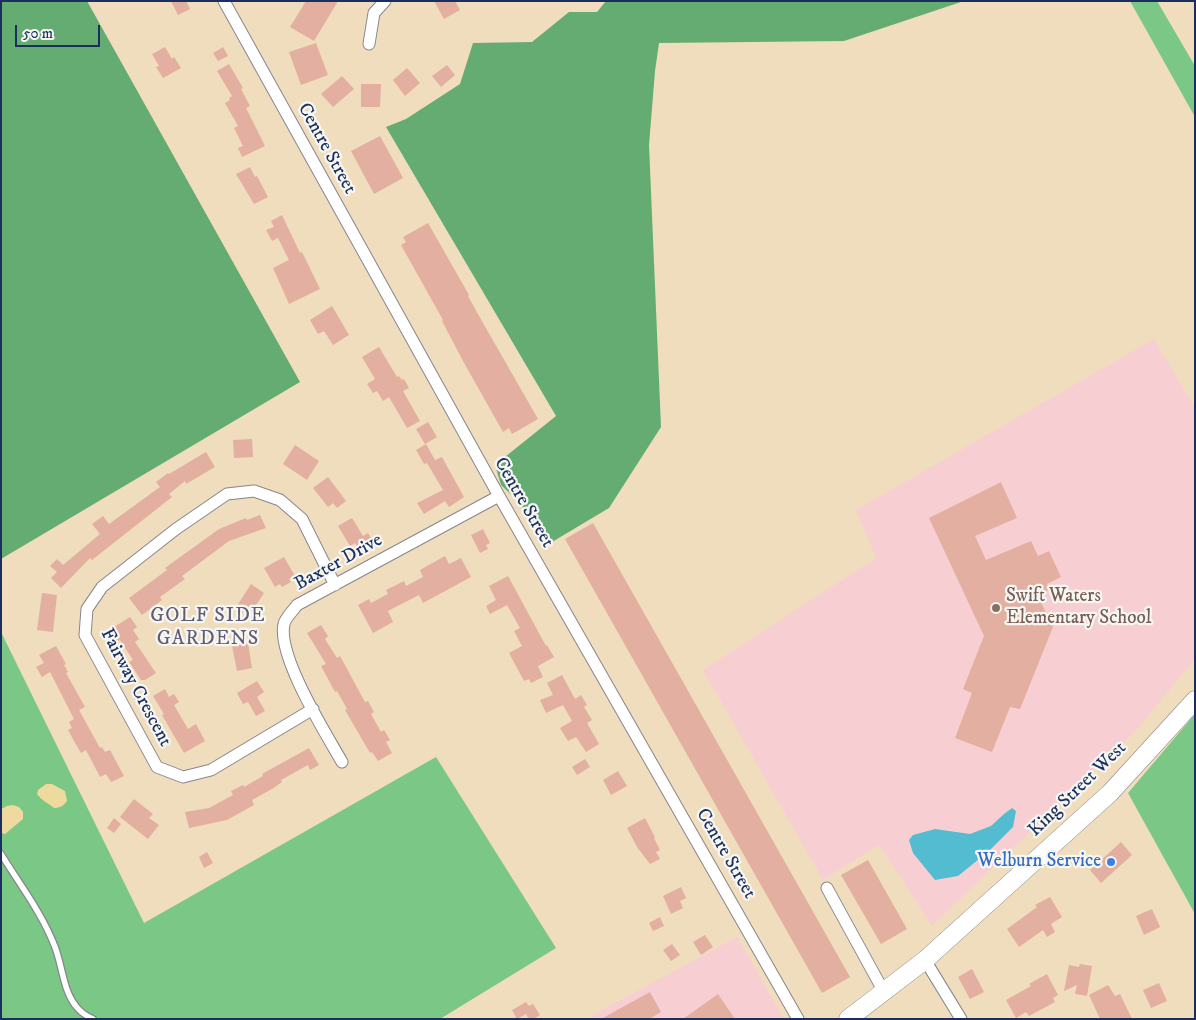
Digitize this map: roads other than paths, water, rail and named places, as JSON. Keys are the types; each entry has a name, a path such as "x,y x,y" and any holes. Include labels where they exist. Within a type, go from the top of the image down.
{"main road":[{"name":"King Street West","path":"848,1019 925,960 1113,790 1195,700"}],"street":[{"name":"Centre Street","path":"224,1 499,496 798,1019"},
{"path":"369,44 374,13 385,1"},
{"name":"Fairway Crescent","path":"313,709 211,770 183,778 157,767 85,635 86,609 102,587 176,529 227,494 254,491 280,500 302,519 335,585"},
{"name":"Baxter Drive","path":"342,762 292,669 284,645 284,622 297,606 499,496"},
{"path":"827,888 884,992"},
{"path":"925,960 961,1019"}],"lane":[{"path":"1,854 45,924 55,947 74,1004 86,1016 93,1019"}],"water":[{"path":"1012,808 1016,811 1013,827 989,851 958,876 935,880 913,853 909,840 913,835 935,829 970,834 991,826"}],"place":[{"name":"Swift Waters Elementary School","path":"996,608"},
{"name":"Welburn Service","path":"1111,862"}],"district":[{"name":"GOLF SIDE GARDENS","path":"208,628"}]}
